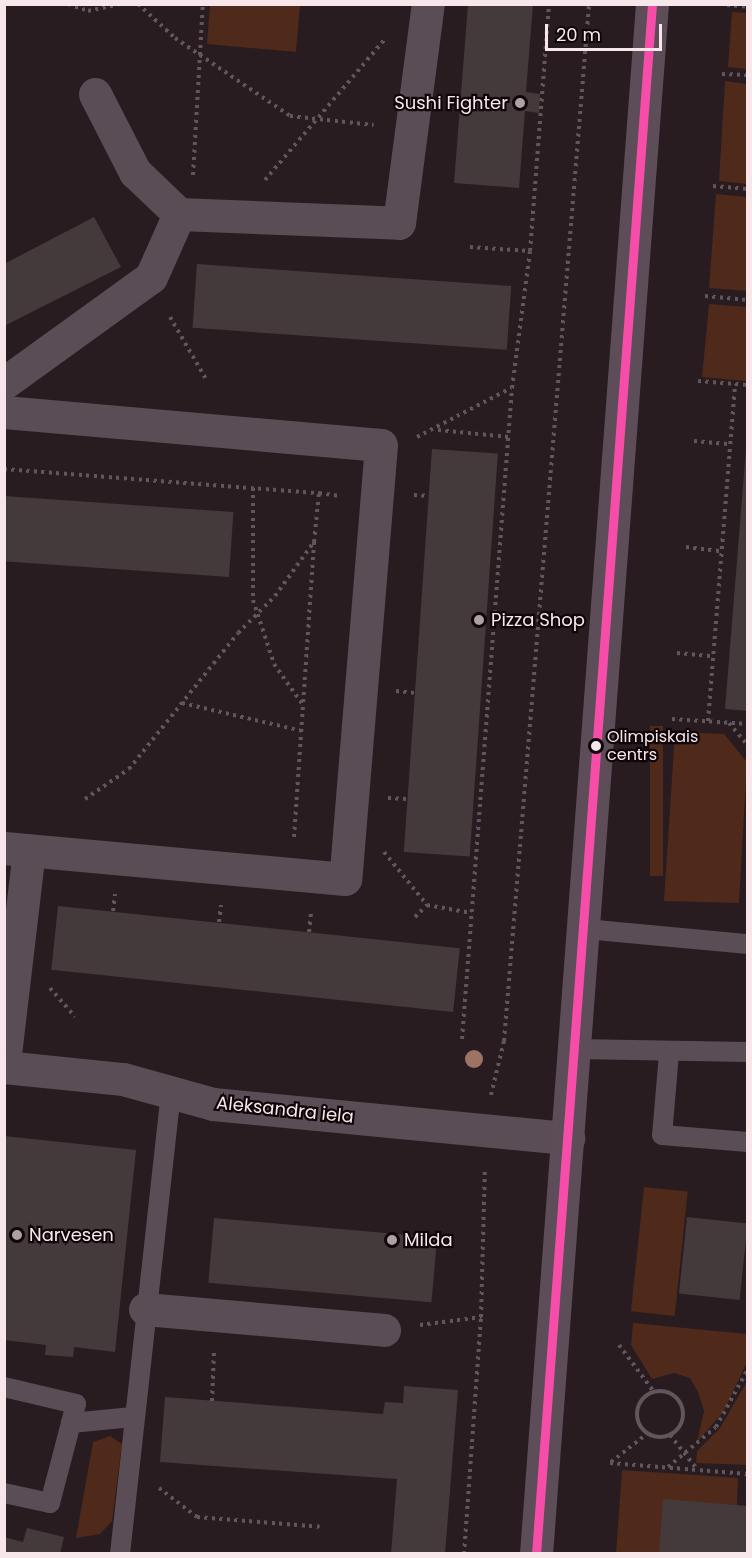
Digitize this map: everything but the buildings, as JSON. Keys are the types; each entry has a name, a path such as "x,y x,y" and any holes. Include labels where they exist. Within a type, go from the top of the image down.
{"main road":[{"path":"536,1554 585,929 652,4"}],"street":[{"path":"95,94 135,172 185,214 399,223 414,129 428,4"},
{"path":"4,383 151,277 185,214"},
{"path":"4,412 381,445 345,879 17,849 4,1065"},
{"name":"Aleksandra iela","path":"4,1065 123,1079 213,1104 568,1138"},
{"path":"145,1309 384,1330"}],"lane":[{"path":"585,929 747,944"},
{"path":"575,1049 669,1054 747,1052"},
{"path":"669,1054 662,1135 747,1142"},
{"path":"120,1554 133,1417 171,1094"},
{"path":"4,1387 76,1404 50,1503 4,1493"},
{"path":"71,1423 133,1417"}],"path":[{"path":"68,4 88,11 120,4"},
{"path":"138,4 175,38 200,50 290,116 414,129"},
{"path":"185,214 203,4"},
{"path":"462,1039 512,388 530,251 549,4"},
{"path":"490,1096 504,1041 590,4"},
{"path":"727,5 747,7"},
{"path":"280,162 392,31"},
{"path":"722,74 747,75"},
{"path":"713,186 747,189"},
{"path":"470,247 530,251"},
{"path":"705,296 747,300"},
{"path":"170,317 206,379"},
{"path":"698,381 747,385"},
{"path":"708,721 735,384"},
{"path":"409,442 437,430 512,388"},
{"path":"437,430 509,437"},
{"path":"694,441 730,444"},
{"path":"4,469 347,496"},
{"path":"253,488 257,613 274,664 303,705"},
{"path":"294,844 319,493"},
{"path":"85,799 129,769 314,542"},
{"path":"686,547 722,551"},
{"path":"677,653 713,656"},
{"path":"390,691 414,693"},
{"path":"182,703 302,731"},
{"path":"672,719 747,724"},
{"path":"729,723 747,746"},
{"path":"381,797 406,799"},
{"path":"378,847 427,905 471,913"},
{"path":"219,922 222,896"},
{"path":"415,917 427,905"},
{"path":"309,932 312,906"},
{"path":"464,1554 481,1317 485,1165"},
{"path":"212,1401 215,1315"},
{"path":"384,1330 481,1317"},
{"path":"619,1345 654,1392"},
{"path":"668,1468 716,1428 747,1369"},
{"path":"648,1433 638,1410 654,1392 666,1391 682,1406 679,1428 670,1435 648,1433 610,1463 747,1474"},
{"path":"670,1435 698,1470"},
{"path":"149,1480 197,1517 320,1527"}],"shaded area":[{"path":"210,5 300,5 296,52 207,44"},
{"path":"732,12 747,13 747,69 728,67"},
{"path":"725,81 747,84 747,184 719,181"},
{"path":"716,194 747,197 747,291 709,288"},
{"path":"709,304 747,307 746,381 702,377"},
{"path":"650,726 663,726 663,876 650,876"},
{"path":"675,732 724,734 747,762 739,903 664,901"},
{"path":"644,1187 688,1192 675,1316 631,1311"},
{"path":"633,1323 747,1334 747,1362 724,1411 697,1442 704,1411 698,1392 690,1378 674,1373 652,1379 631,1345"},
{"path":"747,1381 747,1465 696,1463 697,1451 720,1428"},
{"path":"110,1436 122,1444 112,1521 100,1534 76,1538 93,1442"},
{"path":"622,1470 738,1478 737,1505 659,1553 616,1554"}],"transit line":[{"path":"536,1554 652,4"}],"place":[{"name":"Sushi Fighter","path":"520,103"},
{"name":"Pizza Shop","path":"479,620"},
{"name":"Olimpiskais centrs","path":"596,746"},
{"name":"Narvesen","path":"17,1235"},
{"name":"Milda","path":"392,1240"}]}
